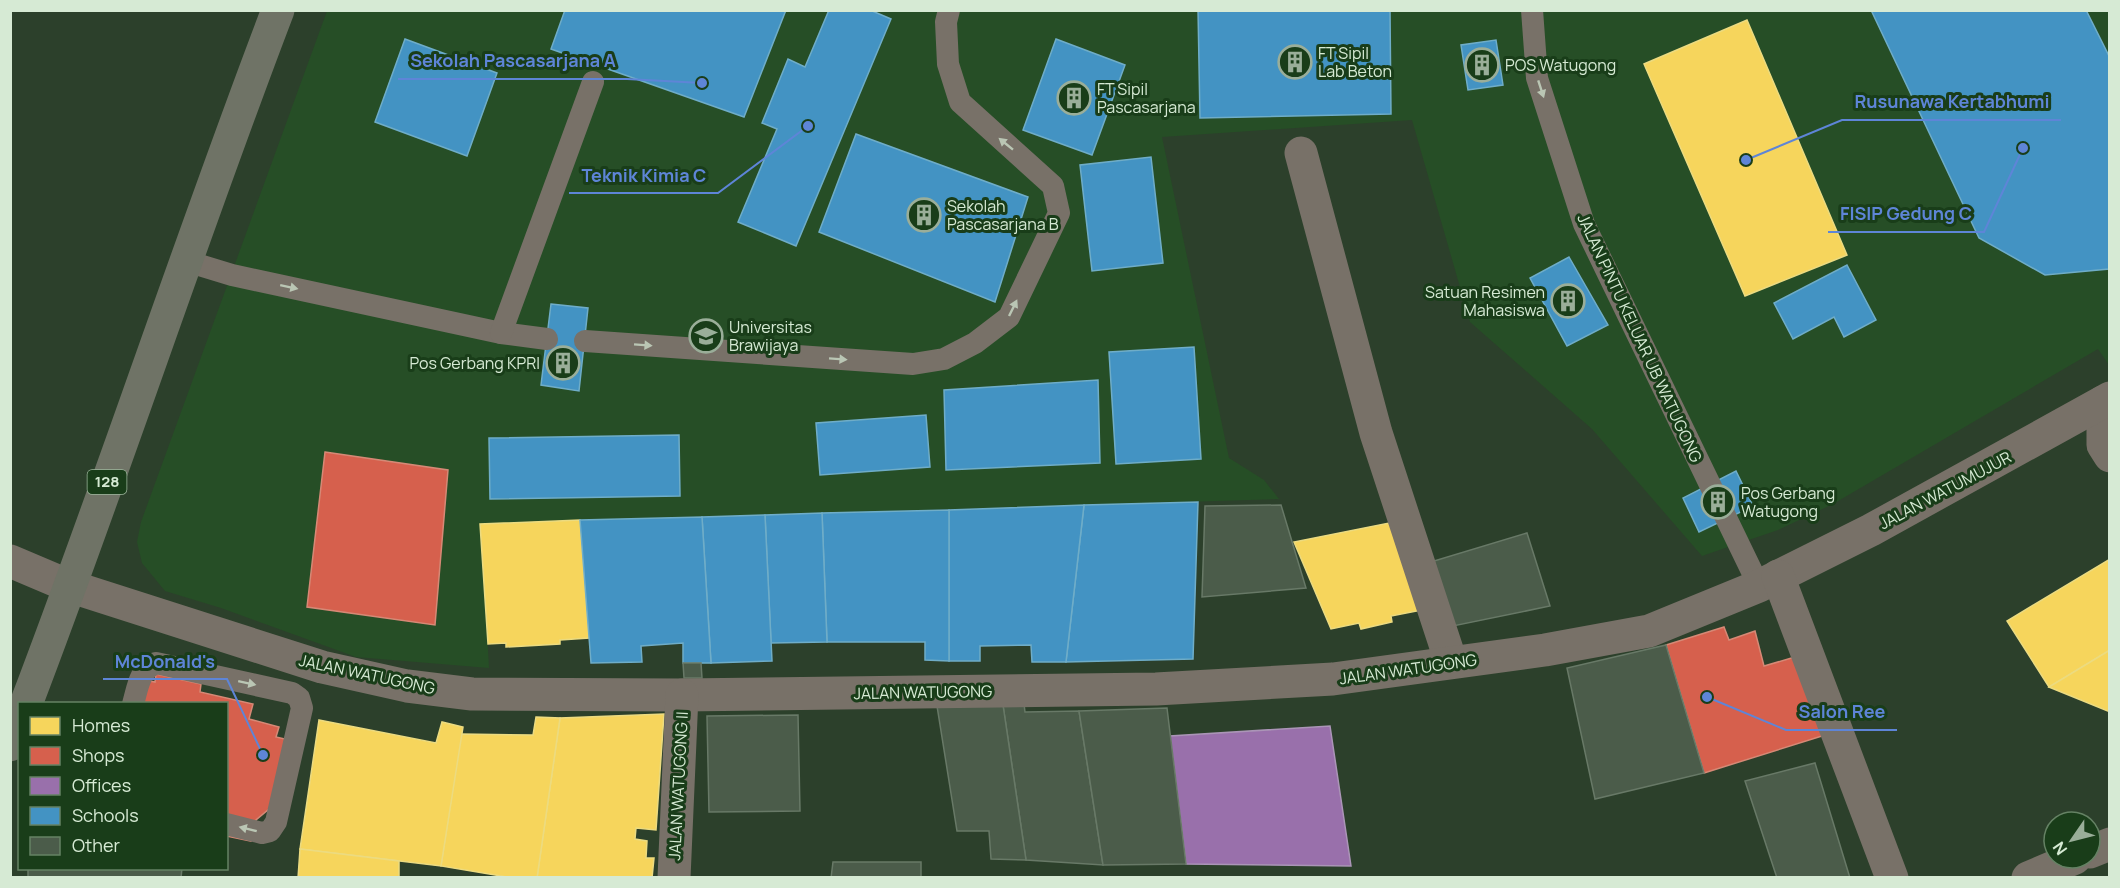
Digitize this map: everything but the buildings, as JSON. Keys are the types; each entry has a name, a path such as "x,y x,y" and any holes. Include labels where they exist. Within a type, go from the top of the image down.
{"main road":[{"name":"128","path":"22,702 69,586 230,136 278,10"},
{"name":"128","path":"10,745 18,716"}],"street":[{"path":"1301,153 1376,433 1451,662"},
{"name":"JALAN WATUMUJUR","path":"1768,581 1871,530 2061,427 2106,400"},
{"path":"2061,427 2106,451 2106,400"},
{"name":"JALAN WATUGONG","path":"10,561 69,586 322,667 407,686 472,694 1156,689 1333,679 1545,650 1649,631 1768,581"},
{"path":"1768,581 1892,878"},
{"name":"JALAN WATUGONG II","path":"674,878 682,694"},
{"path":"2028,878 2047,870"}],"lane":[{"path":"585,341 913,364 944,359 975,343 1009,317 1059,213 1053,186 960,102 948,64 946,21 949,10"},
{"name":"JALAN PINTU KELUAR UB WATUGONG","path":"1532,10 1537,78 1584,224 1768,581"},
{"path":"501,333 593,82"},
{"path":"186,261 232,275 501,333 547,339"},
{"path":"134,702 141,675 147,667 156,663 292,693 299,698 302,708 276,822 270,831 262,833 228,824"}],"shaded area":[{"name":"Universitas Brawijaya","path":"327,11 2109,11 2109,365 2098,349 1833,504 1778,530 1702,556 1592,429 1470,322 1412,120 1162,137 1229,458 1264,480 1279,499 481,524 489,668 356,657 221,608 165,591 142,563 137,542 141,522"}],"place":[{"name":"FT Sipil Lab Beton","path":"1295,62"},
{"name":"POS Watugong","path":"1482,65"},
{"name":"Sekolah Pascasarjana A","path":"702,83"},
{"name":"FT Sipil Pascasarjana","path":"1074,98"},
{"name":"Teknik Kimia C","path":"808,126"},
{"name":"FISIP Gedung C","path":"2023,148"},
{"name":"Rusunawa Kertabhumi","path":"1746,160"},
{"name":"Sekolah Pascasarjana B","path":"924,215"},
{"name":"Satuan Resimen Mahasiswa","path":"1568,301"},
{"name":"Universitas Brawijaya","path":"706,336"},
{"name":"Pos Gerbang KPRI","path":"563,363"},
{"name":"Pos Gerbang Watugong","path":"1718,502"},
{"name":"Salon Ree","path":"1707,697"},
{"name":"McDonald's","path":"263,755"}]}
